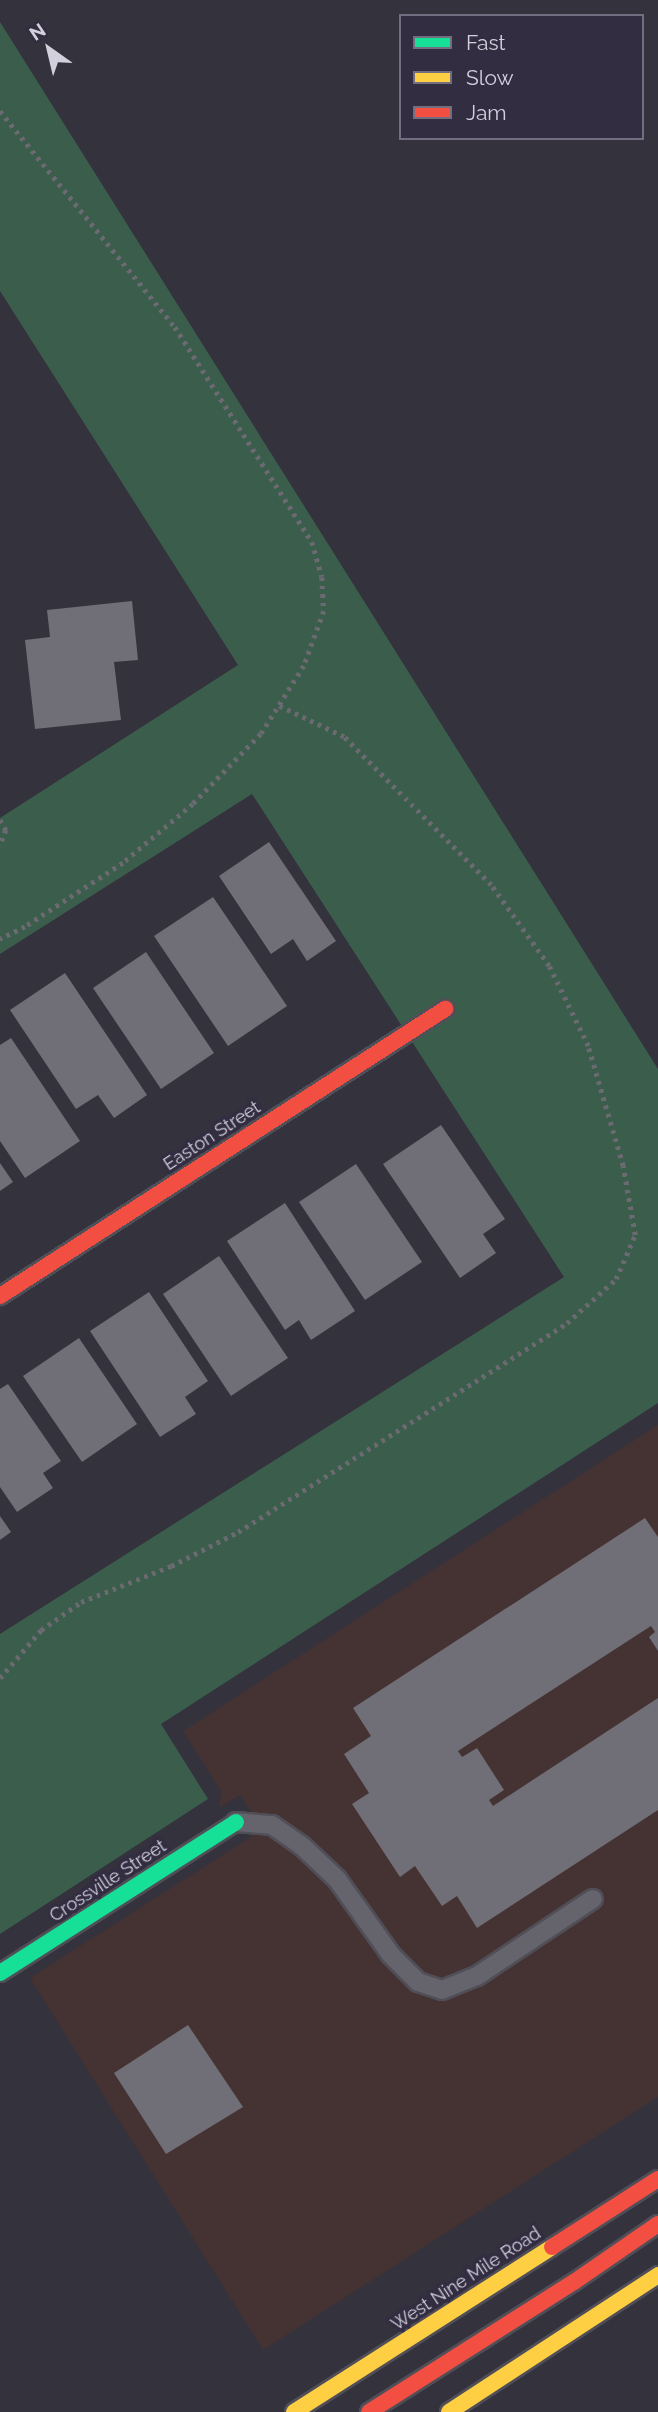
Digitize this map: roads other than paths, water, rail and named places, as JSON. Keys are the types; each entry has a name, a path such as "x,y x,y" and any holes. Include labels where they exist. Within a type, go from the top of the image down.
{"main road":[{"name":"Easton Street","path":"0,1296 445,1010"},
{"name":"Crossville Street","path":"0,1973 236,1822"},
{"name":"West Nine Mile Road","path":"295,2412 658,2179"},
{"path":"369,2412 574,2282 658,2224"},
{"path":"449,2412 658,2275"}],"lane":[{"path":"236,1822 272,1825 301,1845 337,1879 391,1955 418,1982 442,1990 477,1976 593,1899"}]}
